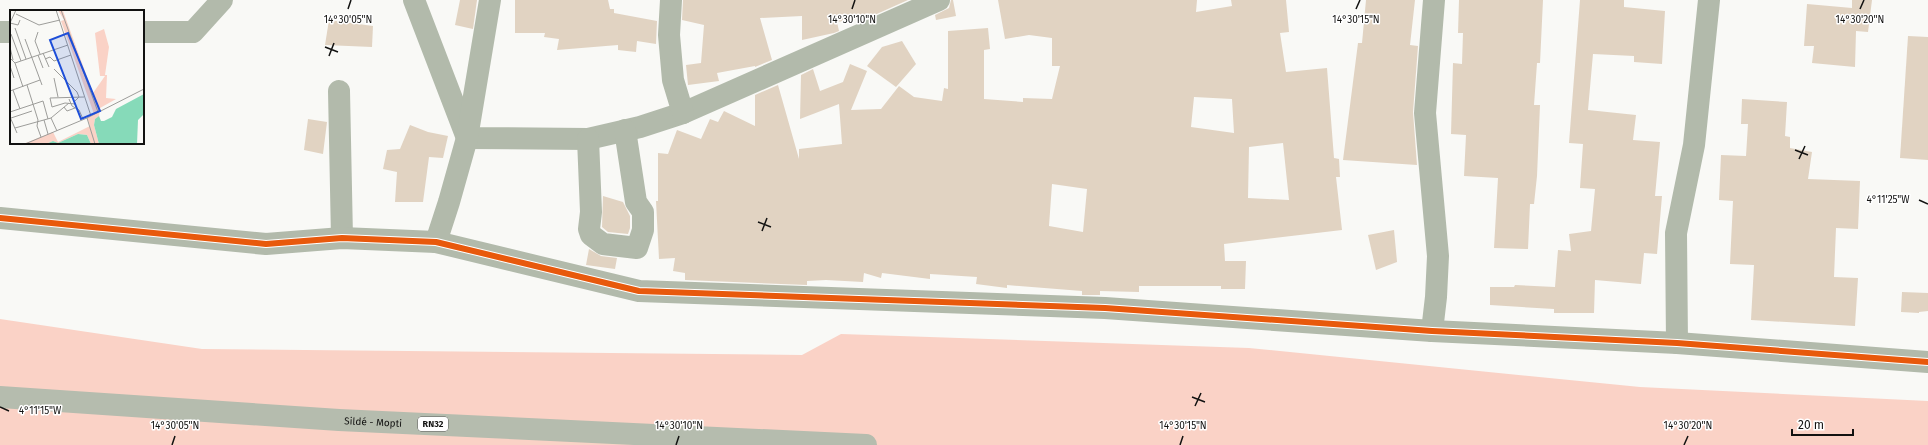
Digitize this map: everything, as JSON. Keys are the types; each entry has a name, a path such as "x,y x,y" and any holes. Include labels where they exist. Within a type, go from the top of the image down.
{"main road":[{"name":"Sildé - Mopti","path":"0,397 339,420 866,445"}],"street":[{"path":"144,32 193,32 222,0"},
{"path":"414,0 467,138"},
{"path":"436,242 467,138 490,0"},
{"path":"672,0 669,35 673,80 682,113"},
{"path":"467,138 588,139 625,130 682,113 939,0"},
{"path":"1432,331 1436,297 1438,256 1426,113 1434,0"},
{"path":"1677,343 1676,233 1694,145 1709,0"},
{"path":"339,91 342,238"},
{"path":"588,139 591,212 589,229 591,235 603,244 637,248 643,230 643,212 636,202 625,130"},
{"path":"0,218 266,244 342,238 436,242 640,291 1105,308 1432,331 1677,343 1928,362"}],"shaded area":[{"path":"0,319 202,349 802,355 841,334 1249,348 1640,387 1928,401 1928,445 0,445"}],"building":[{"path":"460,0 477,0 473,29 455,25"},
{"path":"515,0 608,0 610,9 614,9 614,13 657,21 656,44 637,41 636,52 618,50 618,45 557,50 559,39 544,37 545,33 515,33"},
{"path":"683,0 908,0 870,17 837,22 839,31 834,33 802,40 802,16 760,18 772,60 755,67 717,73 719,81 688,85 686,65 701,63 704,25 682,20"},
{"path":"951,0 953,0 956,16 936,20 935,15 949,8"},
{"path":"998,0 1197,0 1196,12 1232,6 1231,0 1286,0 1289,32 1280,33 1286,72 1327,68 1334,158 1339,159 1340,177 1336,177 1342,230 1224,244 1225,261 1246,261 1245,289 1221,289 1221,286 1139,286 1139,292 1100,291 1100,295 1082,295 1082,291 1007,285 1007,288 976,284 977,277 930,274 930,279 882,273 881,278 864,273 863,282 826,280 807,281 807,285 685,280 685,273 673,271 675,258 659,259 656,201 658,201 658,153 668,154 677,130 701,139 710,119 718,122 724,111 755,126 755,95 778,85 799,159 799,149 842,144 839,104 800,119 801,75 813,69 820,91 843,82 850,64 867,71 851,110 881,109 899,86 914,97 942,101 944,88 948,89 948,31 988,28 990,49 984,50 984,99 1023,102 1023,98 1052,99 1060,66 1052,66 1052,38 1029,35 1005,39","holes":["1194,97 1232,99 1234,133 1191,127","1283,143 1289,200 1248,198 1249,147","1052,184 1087,189 1083,232 1049,226"]},
{"path":"1366,0 1415,0 1410,45 1418,46 1413,112 1417,165 1343,160 1358,43 1362,43"},
{"path":"1459,0 1543,0 1540,63 1537,63 1534,105 1540,105 1537,176 1534,204 1530,204 1528,249 1494,248 1498,178 1464,176 1466,135 1451,134 1453,63 1462,64 1463,33 1458,33"},
{"path":"1580,0 1624,0 1624,7 1665,11 1662,64 1634,62 1634,56 1593,54 1588,110 1636,115 1633,140 1660,142 1655,196 1662,196 1657,254 1644,253 1641,284 1595,280 1594,313 1554,313 1554,309 1490,305 1490,287 1514,287 1515,285 1555,287 1558,250 1571,251 1569,234 1591,231 1595,189 1580,188 1583,144 1569,143"},
{"path":"1852,0 1872,0 1868,32 1856,31 1855,67 1812,63 1814,46 1804,46 1807,4 1852,8"},
{"path":"329,20 373,26 372,47 325,45"},
{"path":"1908,36 1928,37 1928,160 1900,158"},
{"path":"902,41 916,64 896,87 867,66 882,47"},
{"path":"1742,99 1787,102 1785,136 1790,137 1790,148 1812,152 1808,179 1860,181 1858,229 1836,228 1834,277 1858,278 1855,326 1751,320 1754,265 1730,264 1733,201 1719,200 1721,155 1746,156 1748,124 1741,124"},
{"path":"308,119 327,122 323,154 304,150"},
{"path":"410,125 428,132 448,136 443,158 429,157 423,202 395,202 397,172 383,169 387,150 400,149"},
{"path":"603,196 623,202 630,216 630,228 628,234 608,232 602,227"},
{"path":"1394,230 1397,262 1376,270 1368,235"},
{"path":"589,249 601,256 617,258 615,269 586,265"},
{"path":"1902,292 1928,293 1928,311 1919,313 1901,312"}],"cycle path":[{"path":"0,218 266,244 342,238 436,242 639,291 1105,308 1432,331 1677,343 1928,362"}]}
